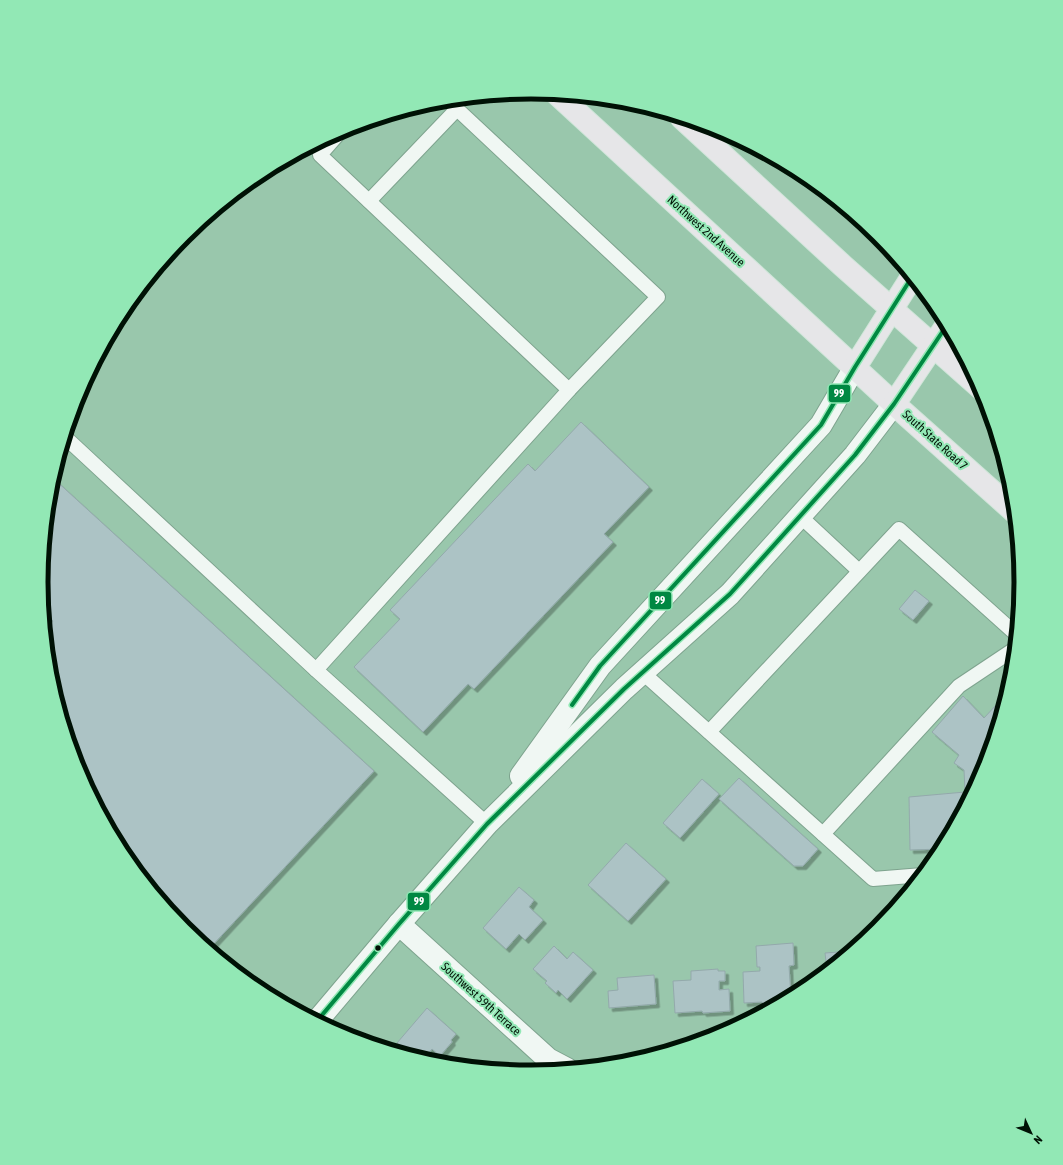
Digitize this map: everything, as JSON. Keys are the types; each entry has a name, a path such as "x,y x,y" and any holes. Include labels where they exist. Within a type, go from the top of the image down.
{"main road":[{"name":"Northwest 2nd Avenue","path":"564,100 855,368"},
{"path":"691,127 843,266 969,378"},
{"path":"855,368 909,281"},
{"path":"894,404 944,330"},
{"name":"South State Road 7","path":"855,368 1009,507"}],"street":[{"path":"487,824 600,666 821,425 855,368"},
{"path":"320,1017 399,924 487,824 624,689 644,673 730,594 855,455 894,404"},
{"name":"Southwest 59th Terrace","path":"399,924 548,1059 559,1065"}],"lane":[{"path":"316,670 569,390 658,297 457,109 369,201"},
{"path":"315,151 569,390"},
{"path":"69,441 316,670 487,824"},
{"path":"800,516 859,571"},
{"path":"709,732 899,528 1012,631"},
{"path":"823,834 959,686 1010,652"},
{"path":"644,673 873,879 916,876"}],"building":[{"path":"581,422 649,487 604,534 613,542 474,689 468,684 423,732 354,667 400,619 390,610 528,464 535,471"},
{"path":"58,483 374,771 212,945 168,901 148,877 129,851 98,796 85,768 64,708 52,646 50,625 53,621 49,618 49,614 49,551 52,519"},
{"path":"915,590 929,601 913,620 899,609"},
{"path":"963,696 984,718 1001,700 978,768 965,796 935,849 910,850 909,797 965,792 964,770 954,763 959,755 932,732"},
{"path":"739,778 818,849 803,866 794,866 719,799"},
{"path":"702,779 719,794 680,838 663,823"},
{"path":"626,843 666,879 628,921 588,885"},
{"path":"519,887 534,900 529,907 543,920 525,940 519,934 506,949 483,928"},
{"path":"793,943 794,965 789,966 791,991 768,1004 763,1004 762,1002 744,1003 743,972 760,971 760,967 757,967 756,946"},
{"path":"554,946 567,959 573,952 593,970 567,999 558,990 556,993 545,983 547,981 533,969"},
{"path":"843,952 826,966 825,953"},
{"path":"718,969 718,971 725,971 725,981 719,981 719,990 729,989 730,1011 675,1013 673,981 691,980 691,971"},
{"path":"654,975 656,1004 609,1008 608,991 618,990 617,978"},
{"path":"427,1008 456,1034 451,1040 452,1042 440,1056 432,1049 427,1055 404,1050 397,1043"}],"transit line":[{"name":"99","path":"572,705 600,666 821,425 855,367 909,281"},
{"name":"99","path":"320,1017 399,924 487,824 624,689 730,594 855,455 894,404 944,330"}]}
